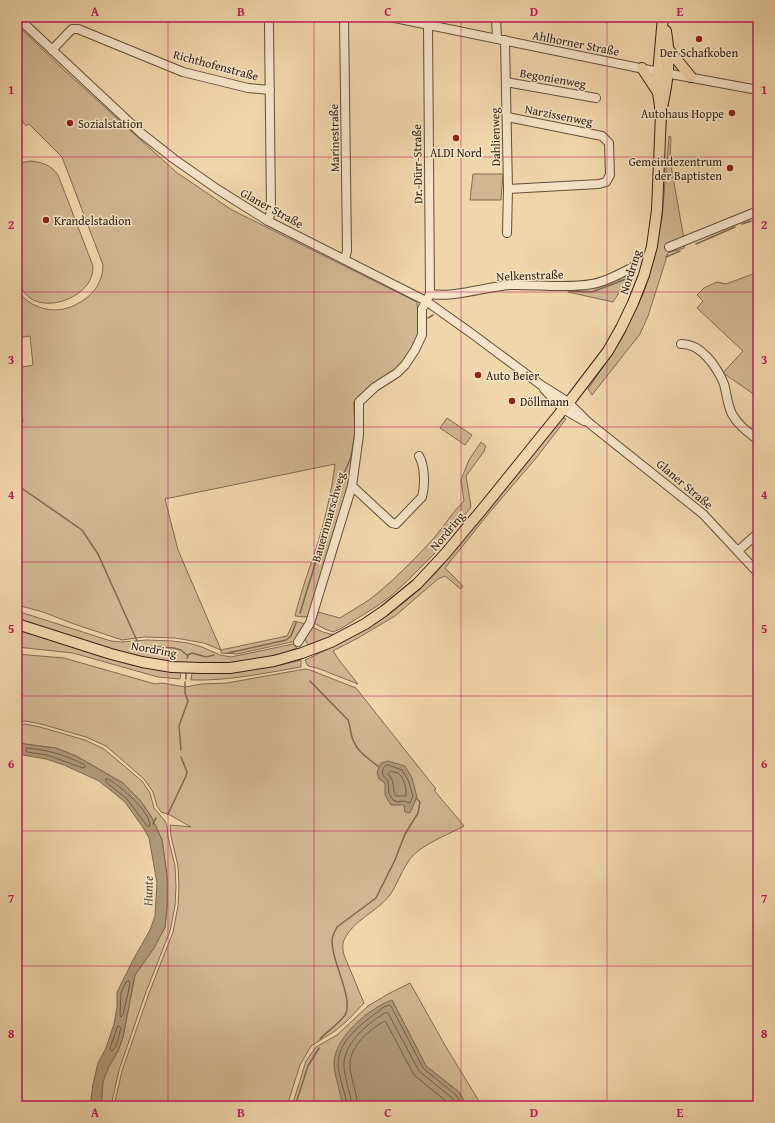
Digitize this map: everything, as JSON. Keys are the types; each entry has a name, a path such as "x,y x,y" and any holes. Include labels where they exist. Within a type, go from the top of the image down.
{"main road":[{"path":"663,17 669,50 663,72"},
{"path":"663,17 663,72"},
{"path":"669,50 691,77"},
{"path":"642,68 657,91"},
{"name":"Nordring","path":"661,114 657,91 663,72"},
{"name":"Nordring","path":"17,624 111,654 142,662 172,667 230,668 291,657 349,633 384,611 417,584 455,542 566,405 608,351 621,328 644,276 652,246 657,210 663,72"}],"street":[{"name":"Glaner Straße","path":"17,17 136,129 217,189 268,221 428,298 541,385 554,402 566,405 703,514 758,573"},
{"name":"Marinestraße","path":"344,17 346,259"},
{"name":"Ahlhorner Straße","path":"390,17 758,90"},
{"name":"Dahlienweg","path":"496,17 501,39 506,82 508,189 507,233"},
{"path":"268,221 271,212 269,24"},
{"name":"Dr.-Dürr-Straße","path":"428,25 428,298"},
{"name":"Richthofenstraße","path":"52,50 72,29 78,29 183,72 248,88 270,90"},
{"name":"Begonienweg","path":"506,82 596,98"},
{"name":"Narzissenweg","path":"507,117 602,136 609,143 610,175 606,182 599,184 508,189"},
{"path":"669,247 758,211"},
{"name":"Nelkenstraße","path":"428,298 436,295 509,286 592,284 606,280 629,269"},
{"name":"Bauernmarschweg","path":"298,642 311,621 352,486 359,435 359,402 375,387 397,373 408,361 422,335 422,309 428,298"},
{"path":"681,344 688,344 700,351 717,369 724,385 732,413 741,426 758,440"},
{"path":"352,486 392,523 396,524 423,495 422,461 419,456"},
{"path":"738,550 758,533"}],"shaded area":[{"path":"17,25 176,172 232,210 417,302 419,335 404,363 355,402 357,436 349,483 311,615 305,617 295,616 324,521 335,464 165,499 178,550 221,650 204,643 175,638 144,637 122,640 43,612 17,605 17,423 23,422 17,379 17,368 33,365 30,336 17,338 17,291 32,304 41,308 58,310 67,308 85,299 94,291 101,278 103,265 62,157 29,124 26,126 17,114"},
{"path":"669,136 671,137 670,160 685,245 684,248 668,253 648,316 640,334 592,395 588,389 622,338 644,292 654,259 662,218"},
{"name":"Krandelstadion","path":"30,161 46,165 58,175 93,266 92,276 87,285 70,298 60,302 39,302 30,298 25,294 17,278 17,164"},
{"path":"473,174 503,174 501,200 470,200"},
{"path":"758,272 758,397 723,373 743,351 697,308 703,301 697,295 704,288 717,282 726,284"},
{"path":"626,276 627,280 613,302 568,292 569,288 597,288"},
{"path":"447,418 472,435 465,445 440,428"},
{"path":"564,418 566,419 537,457 489,513 445,568 463,586 461,589 445,576 438,579 395,616 333,651 358,684 308,666 305,660 359,633 391,612 421,588 436,573 559,421"},
{"path":"481,442 486,446 485,450 466,476 471,507 437,551 391,596 342,628 333,632 314,623 318,612 340,618 369,600 394,579 426,547 464,501 461,480 469,460"},
{"path":"17,611 111,641 122,642 147,640 188,643 220,655 231,657 293,644 297,648 282,654 265,658 232,663 199,664 166,661 129,655 17,619"},
{"path":"294,621 306,624 296,641 237,654 221,653 221,650 287,636"},
{"path":"312,627 334,635 308,645 304,637"},
{"path":"17,629 118,660 181,672 180,679 158,677 73,653 17,647"},
{"path":"17,654 64,658 155,684 162,683 185,687 202,684 227,683 305,669 310,670 356,688 436,789 434,790 464,826 429,844 413,855 385,901 359,921 348,933 343,944 344,955 364,1003 335,1031 311,1046 300,1065 287,1106 114,1106 122,1071 149,993 173,932 178,906 179,886 178,866 170,825 191,827 170,815 161,812 157,806 153,792 144,779 106,746 86,737 41,724 25,721 17,722"},
{"path":"301,660 301,667 233,678 191,680 192,673 247,670"},
{"path":"25,724 85,740 104,749 142,781 150,793 154,808 165,821 167,826 175,866 176,886 175,906 170,931 146,992 119,1070 111,1106 101,1106 103,1082 123,1037 135,975 154,948 165,927 167,907 167,876 162,840 152,818 140,800 123,783 76,756 56,748 17,743 17,725"},
{"path":"410,983 446,1047 482,1106 467,1106 459,1092 426,1066 392,1000 334,1063 343,1106 292,1106 306,1061 316,1047 337,1035 368,1006"}],"water":[{"path":"17,743 56,748 76,756 123,783 140,800 152,818 162,840 167,876 167,907 165,927 154,948 135,975 123,1037 103,1082 101,1106 90,1106 98,1063 106,1048 114,1024 117,1007 117,992 150,930 155,916 157,883 149,838 125,802 99,781 64,765 46,759 17,754"},
{"path":"388,761 405,766 412,778 417,797 410,813 405,812 404,805 391,805 385,795 385,783 379,779 377,772 381,763"},
{"path":"392,1000 426,1066 459,1092 467,1106 343,1106 334,1068 336,1053 340,1044 354,1025 373,1010"}],"waterway":[{"path":"742,224 751,221"},
{"path":"696,244 735,227"},
{"path":"666,257 680,251"},
{"path":"570,291 592,292 626,279"},
{"path":"428,318 433,315"},
{"path":"418,321 418,327"},
{"path":"389,374 397,368"},
{"path":"359,396 363,393"},
{"path":"354,402 355,426"},
{"path":"342,478 351,457 355,434"},
{"path":"300,613 340,483"},
{"path":"17,485 82,530 98,554 138,643 143,646 174,648 181,650 188,656 187,658"},
{"path":"228,653 286,640 291,636 296,623"},
{"path":"188,655 192,653 206,657 214,655"},
{"path":"186,671 186,679"},
{"path":"310,681 348,720 356,746 379,767"},
{"path":"181,750 179,726 188,701 185,693 185,682"},
{"path":"168,814 187,772 181,757"},
{"path":"320,1039 342,1019 347,1010 346,994 336,963 332,939 337,927 376,898 395,860 405,834 418,813 420,802 416,798"},
{"path":"153,824 156,818"},
{"path":"295,1106 308,1066 319,1048"}],"place":[{"name":"Der Schafkoben","path":"699,39"},
{"name":"Autohaus Hoppe","path":"732,113"},
{"name":"Sozialstation","path":"70,123"},
{"name":"ALDI Nord","path":"456,138"},
{"name":"Gemeindezentrum der Baptisten","path":"730,168"},
{"name":"Krandelstadion","path":"46,220"},
{"name":"Auto Beier","path":"478,375"},
{"name":"Döllmann","path":"512,401"}],"water label":[{"name":"Hunte","path":"148,891"}]}
